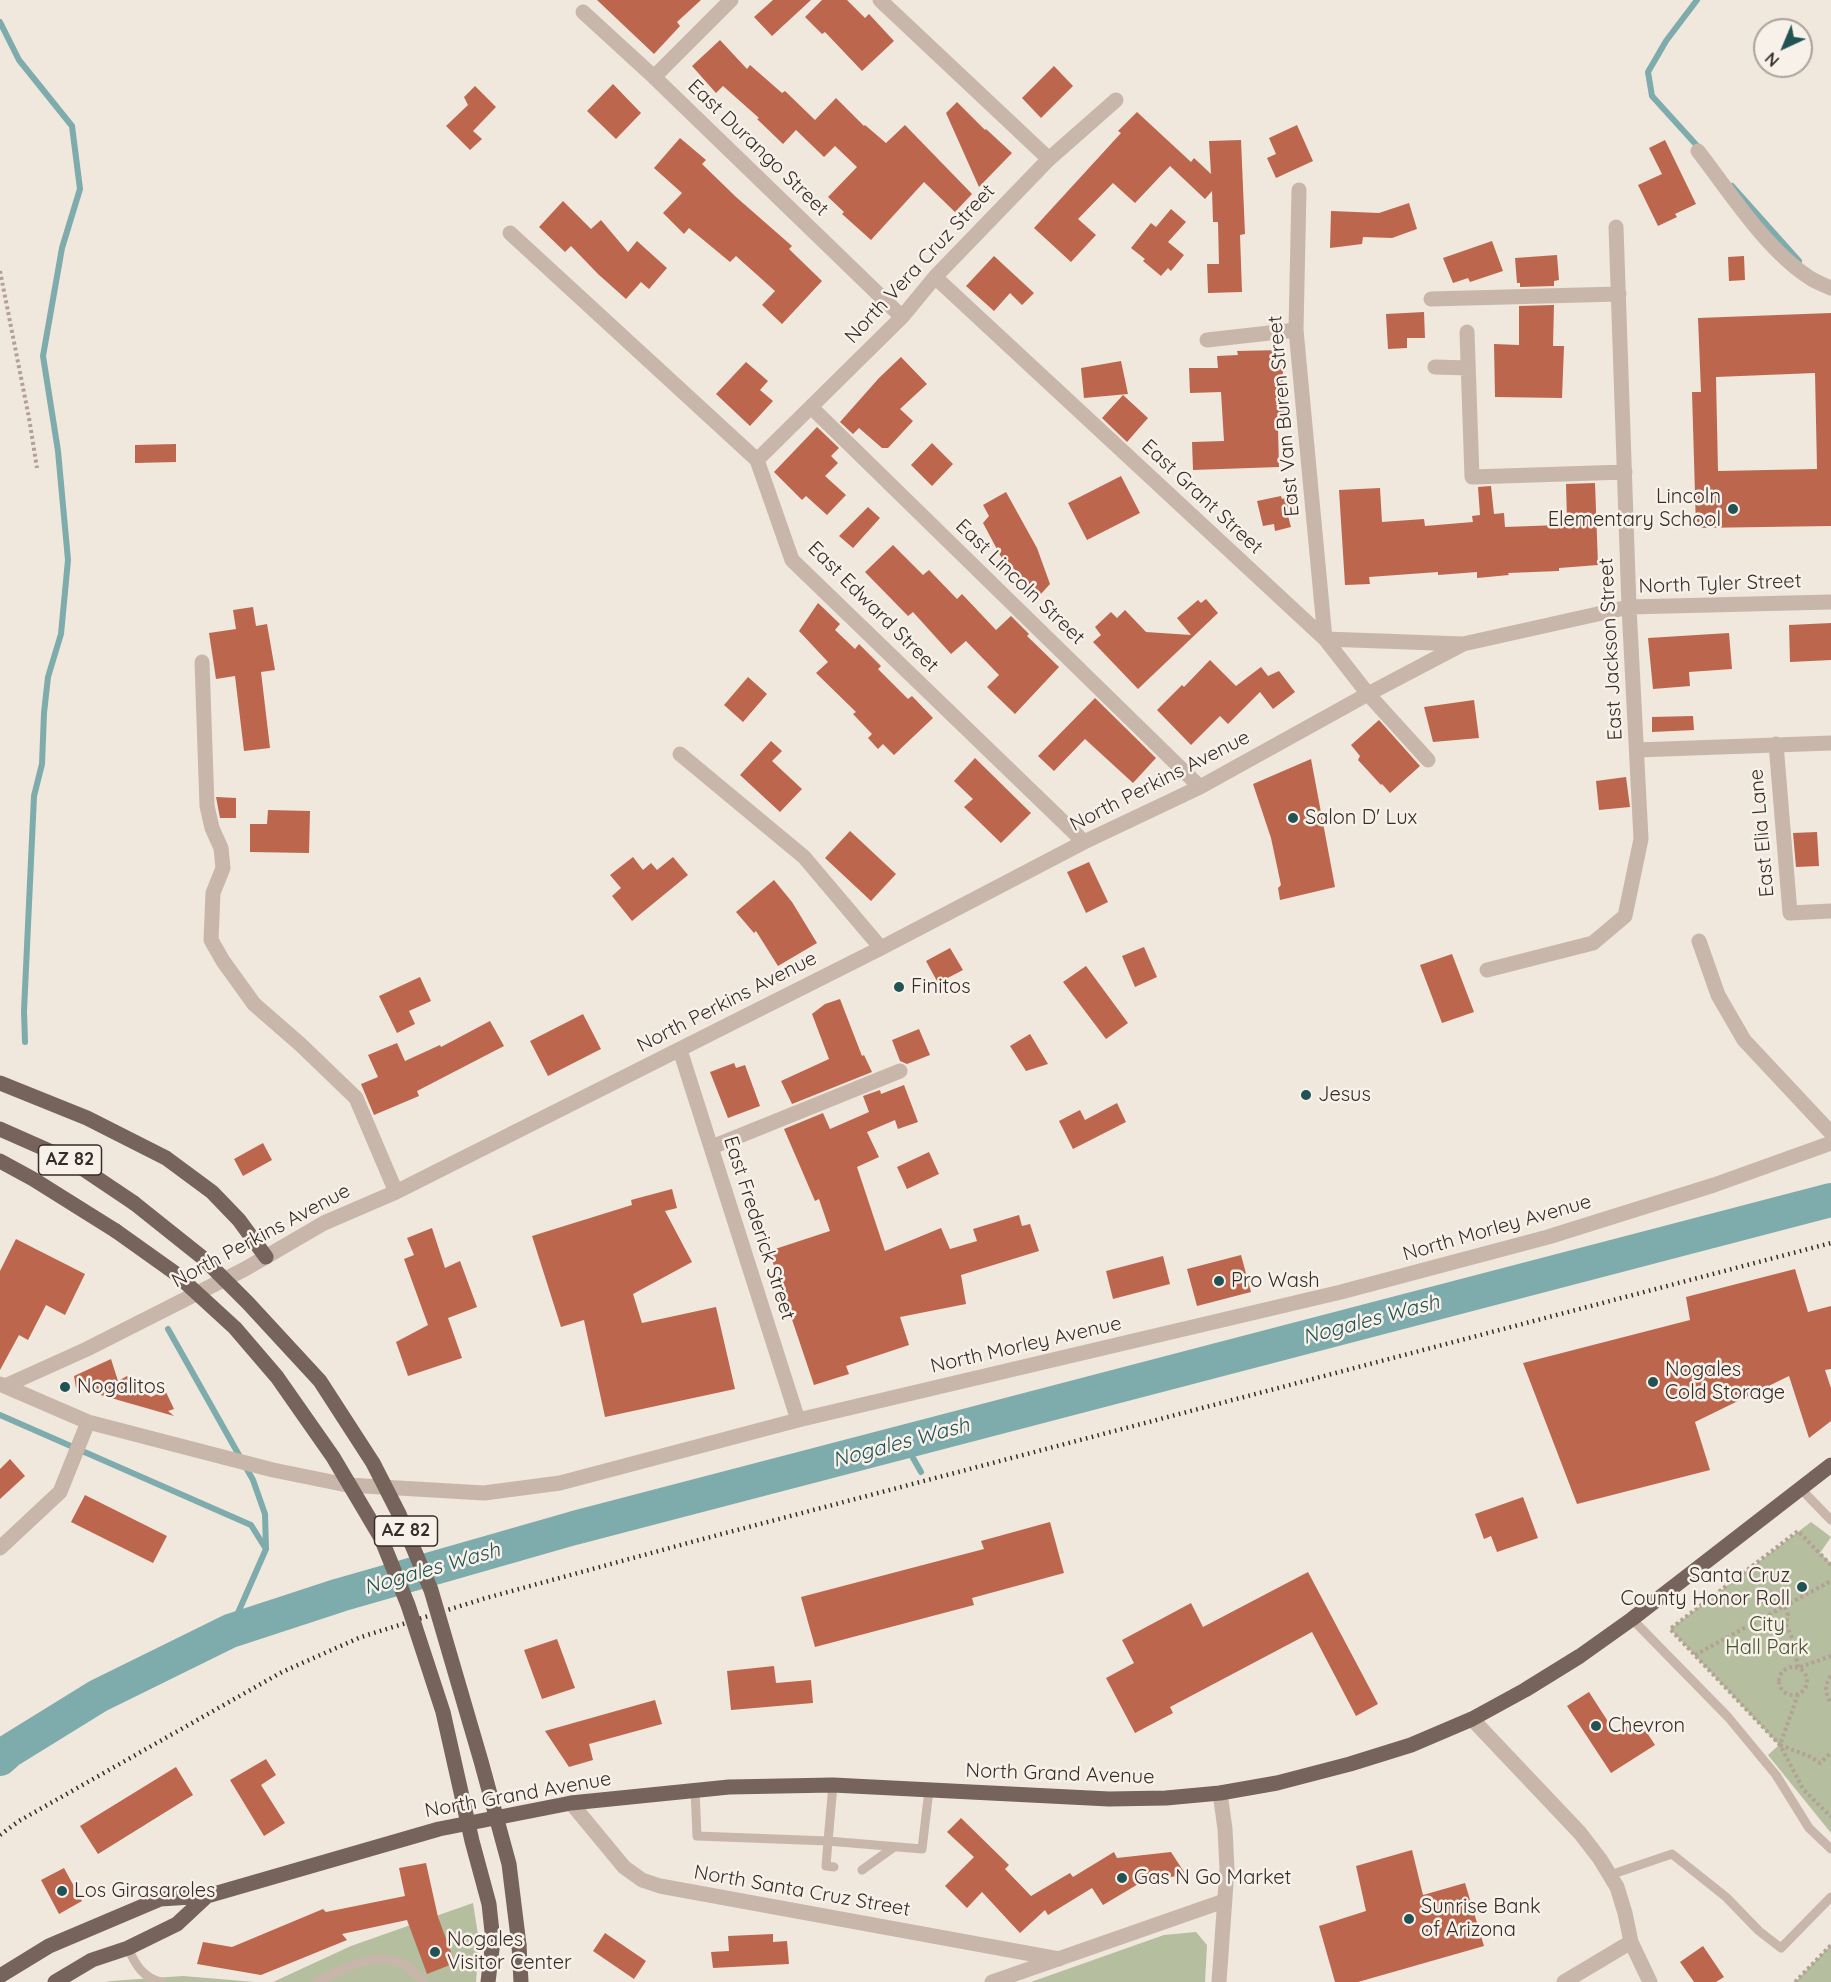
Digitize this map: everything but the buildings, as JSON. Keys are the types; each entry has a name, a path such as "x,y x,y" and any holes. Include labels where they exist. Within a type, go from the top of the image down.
{"main road":[{"path":"0,1083 87,1118 166,1158 212,1192 239,1220 266,1257"},
{"name":"AZ 82","path":"0,1129 70,1160 134,1203 203,1258 320,1381 373,1463 399,1514 430,1590 481,1761 509,1864 521,1982"},
{"name":"AZ 82","path":"0,1161 116,1231 175,1273 235,1328 277,1377 333,1457 381,1539 408,1605 443,1712 472,1841 489,1904 493,1941 488,1982"},
{"name":"North Grand Avenue","path":"0,1976 49,1946 160,1899 207,1896 428,1832 571,1803 729,1787 833,1785 1109,1799 1166,1798 1277,1783 1350,1764 1411,1745 1472,1719 1580,1656 1632,1619 1831,1466"},
{"name":"North Grand Avenue","path":"55,1982 93,1960 128,1948 177,1924 207,1896"},
{"path":"76,1982 93,1960"}],"street":[{"path":"654,77 731,0"},
{"path":"880,0 1049,159"},
{"name":"East Durango Street","path":"583,12 654,77 902,317"},
{"name":"North Vera Cruz Street","path":"757,460 902,317 934,277 1049,159 1116,100"},
{"path":"1698,151 1765,238 1809,278 1831,288"},
{"name":"East Van Buren Street","path":"1299,190 1296,330 1325,639"},
{"name":"East Jackson Street","path":"1486,970 1593,943 1625,916 1641,838 1629,607 1616,227"},
{"name":"East Edward Street","path":"510,233 757,460 792,560 1084,842"},
{"name":"East Grant Street","path":"934,277 1325,639 1368,694 1428,760"},
{"path":"1431,299 1618,294"},
{"path":"1207,340 1296,330"},
{"path":"1467,332 1472,477 1625,472"},
{"path":"1435,367 1468,368"},
{"name":"East Lincoln Street","path":"812,407 1200,788"},
{"name":"North Tyler Street","path":"1325,639 1463,644 1629,607 1831,602"},
{"name":"North Perkins Avenue","path":"2,1385 87,1349 266,1257 324,1223 396,1192 881,948 1084,842 1200,788 1463,644"},
{"path":"202,662 207,806 221,848 223,868 213,893 211,940 254,1004 302,1045 356,1098 396,1192"},
{"path":"1637,750 1831,743"},
{"name":"East Elia Lane","path":"1776,744 1790,913 1831,911"},
{"path":"680,754 804,857 881,948"},
{"path":"1700,941 1718,995 1744,1041 1831,1133"},
{"name":"East Frederick Street","path":"680,1050 798,1420"},
{"path":"712,1147 900,1071"},
{"name":"North Morley Avenue","path":"2,1385 88,1422 273,1470 347,1485 484,1492 560,1483 798,1420 1341,1292 1537,1240 1714,1185 1831,1143"},
{"path":"0,1548 60,1492 88,1422"},
{"path":"1472,1719 1580,1833 1600,1859 1617,1887 1631,1942 1650,1982"},
{"path":"1219,1982 1226,1859 1220,1792"},
{"name":"North Santa Cruz Street","path":"571,1803 624,1867 642,1880 660,1887 1059,1959"},
{"path":"992,1982 1224,1901"},
{"path":"1564,1982 1631,1942"}],"lane":[{"path":"1801,1489 1831,1520"},
{"path":"1632,1619 1728,1718 1776,1775 1809,1827 1831,1849"},
{"path":"833,1785 826,1866 834,1866"},
{"path":"695,1790 697,1836 828,1841 922,1849 929,1790"},
{"path":"862,1870 894,1847"},
{"path":"1610,1875 1672,1854 1726,1897 1759,1931 1780,1948 1831,1897"},
{"path":"128,1948 142,1972 154,1981 161,1982"},
{"path":"317,1982 352,1965 383,1959 406,1965 425,1982"}],"path":[{"path":"0,272 37,468"},
{"path":"1831,1565 1798,1531 1670,1629 1780,1745 1803,1789 1831,1817"},
{"path":"1695,1656 1831,1581"},
{"path":"1780,1745 1798,1694 1804,1689 1807,1681 1804,1673 1798,1668 1793,1640 1786,1624 1788,1615 1785,1607"},
{"path":"1798,1694 1785,1693 1779,1686 1781,1672 1831,1656"},
{"path":"1831,1676 1826,1690 1831,1703"},
{"path":"1780,1745 1820,1763 1831,1753"},
{"path":"1794,1982 1831,1945"}],"green space":[{"name":"City Hall Park","path":"1811,1522 1831,1537 1820,1553 1831,1563 1831,1833 1768,1755 1779,1745 1670,1629"},
{"path":"473,1903 479,1941 476,1982 273,1982 351,1946"},
{"path":"1196,1932 1207,1945 1205,1982 1031,1982 1164,1935"},
{"path":"1831,1945 1831,1982 1795,1982"},
{"path":"183,1976 255,1982 106,1982 111,1981"}],"waterway":[{"path":"1697,0 1666,41 1648,72 1652,96 1700,149"},
{"path":"0,22 19,60 72,126 80,189 62,248 43,356 58,451 68,560 61,634 48,677 42,764 34,796 24,1011 25,1042"},
{"path":"1732,186 1799,261"},
{"name":"Nogales Wash","path":"0,1759 9,1751 98,1696 230,1631 340,1595 574,1528 1831,1200"},
{"path":"168,1329 253,1480 265,1514 266,1549 230,1631"},
{"path":"0,1415 251,1525 266,1549"},
{"path":"904,1442 921,1472"}],"railway":[{"path":"0,1835 19,1821 282,1672 361,1637 486,1598 699,1540 1831,1243"}],"place":[{"name":"Lincoln Elementary School","path":"1733,509"},
{"name":"Salon D' Lux","path":"1293,818"},
{"name":"Finitos","path":"899,987"},
{"name":"Jesus","path":"1306,1095"},
{"name":"Pro Wash","path":"1219,1281"},
{"name":"Nogales Cold Storage","path":"1653,1382"},
{"name":"Nogalitos","path":"65,1387"},
{"name":"Santa Cruz County Honor Roll","path":"1802,1587"},
{"name":"Chevron","path":"1596,1726"},
{"name":"Gas N Go Market","path":"1122,1878"},
{"name":"Los Girasaroles","path":"62,1891"},
{"name":"Sunrise Bank of Arizona","path":"1409,1919"},
{"name":"Nogales Visitor Center","path":"435,1952"}]}
